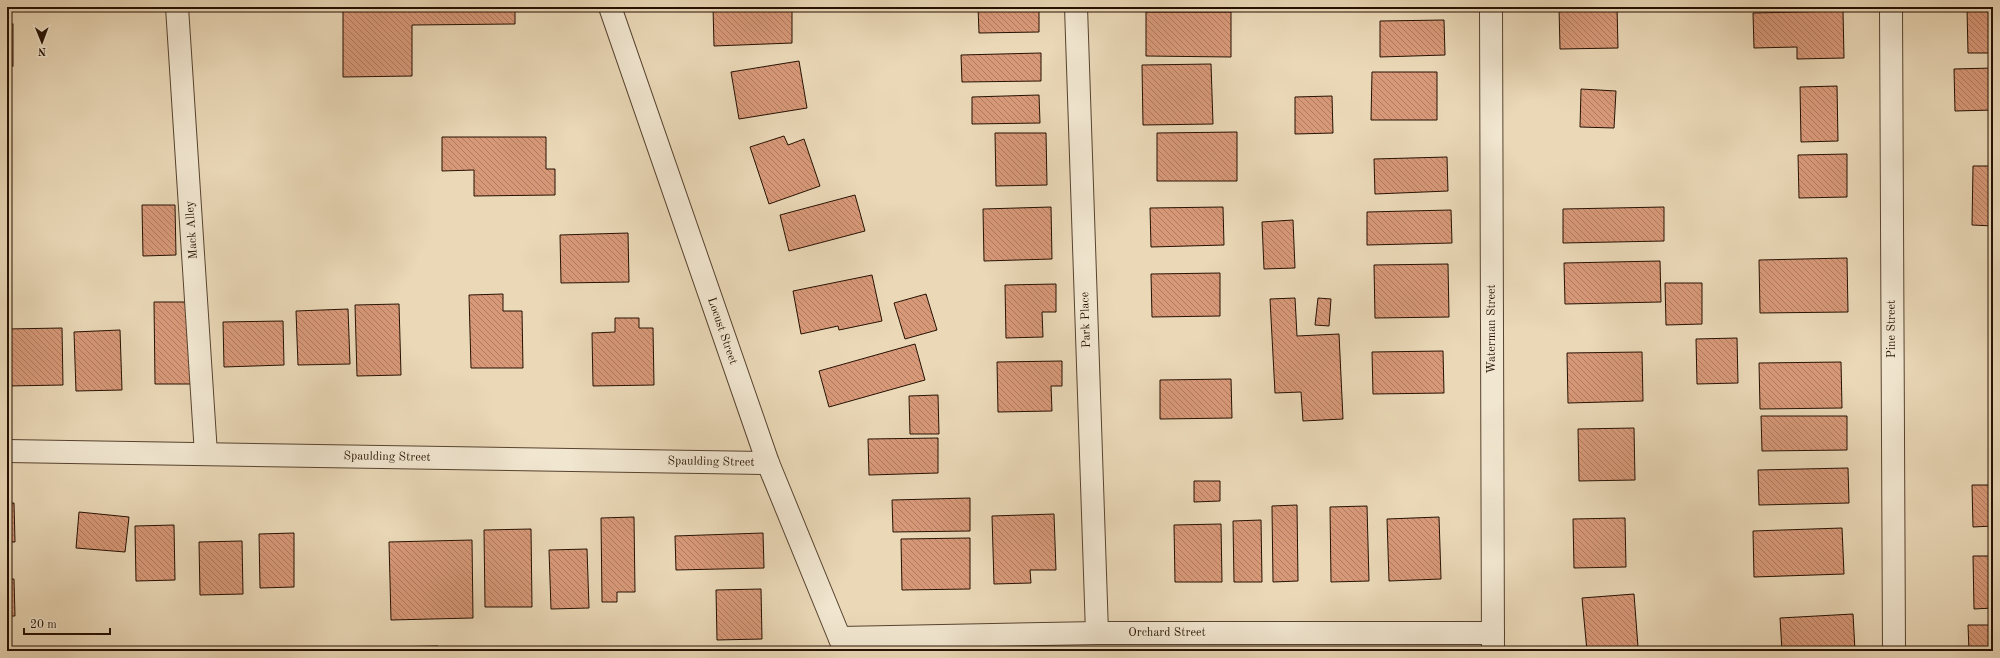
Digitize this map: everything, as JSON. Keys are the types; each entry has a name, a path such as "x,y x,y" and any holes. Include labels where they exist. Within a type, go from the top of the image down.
{"street":[{"name":"Mack Alley","path":"177,7 206,454"},
{"name":"Locust Street","path":"610,7 768,463 843,645"},
{"name":"Park Place","path":"1076,7 1097,634"},
{"name":"Waterman Street","path":"1491,7 1493,642"},
{"name":"Pine Street","path":"1891,7 1894,651"},
{"name":"Spaulding Street","path":"7,451 768,463"},
{"name":"Orchard Street","path":"843,645 1097,634 1493,642"}],"building":[{"path":"343,7 515,7 515,24 412,25 412,76 343,77"},
{"path":"713,7 792,7 792,43 714,46"},
{"path":"978,7 1039,7 1039,32 979,33"},
{"path":"1373,7 1453,7 1453,8 1373,11"},
{"path":"1559,7 1617,7 1618,48 1560,49"},
{"path":"1967,8 1993,8 1993,53 1968,53"},
{"path":"1843,11 1844,58 1797,59 1797,47 1754,48 1753,13"},
{"path":"1146,12 1231,12 1231,57 1146,56"},
{"path":"1444,20 1445,55 1380,57 1380,21"},
{"path":"7,24 13,24 13,66 7,66"},
{"path":"1041,53 1041,81 962,82 961,55"},
{"path":"799,61 807,108 739,119 731,72"},
{"path":"1211,64 1213,124 1143,125 1142,65"},
{"path":"1993,68 1993,110 1955,111 1954,69"},
{"path":"1372,72 1437,72 1437,120 1371,120"},
{"path":"1837,86 1838,141 1801,142 1800,87"},
{"path":"1581,89 1616,91 1614,128 1580,127"},
{"path":"1039,95 1040,123 972,124 972,97"},
{"path":"1332,96 1333,133 1295,134 1295,97"},
{"path":"7,104 10,142 7,142"},
{"path":"1237,132 1237,181 1157,181 1157,133"},
{"path":"995,133 1046,133 1047,185 996,186"},
{"path":"784,136 788,145 804,139 820,186 769,204 750,147"},
{"path":"442,137 546,137 546,169 555,169 555,195 474,196 474,170 442,171"},
{"path":"1847,154 1847,197 1799,198 1798,155"},
{"path":"1447,157 1448,191 1375,194 1374,159"},
{"path":"1973,166 1993,166 1993,226 1972,225"},
{"path":"855,195 865,231 789,251 780,215"},
{"path":"142,205 175,205 176,255 143,256"},
{"path":"1051,207 1052,259 984,261 983,209"},
{"path":"1223,207 1224,245 1151,247 1150,208"},
{"path":"1664,207 1664,241 1563,243 1563,209"},
{"path":"1451,210 1452,243 1367,245 1367,212"},
{"path":"1293,220 1295,268 1264,269 1262,222"},
{"path":"8,226 9,269 7,269"},
{"path":"628,233 629,282 561,283 560,235"},
{"path":"1847,258 1848,312 1760,313 1759,260"},
{"path":"1660,261 1661,302 1565,304 1564,263"},
{"path":"1448,264 1449,317 1375,318 1374,265"},
{"path":"1220,273 1220,316 1152,317 1151,274"},
{"path":"872,275 882,321 839,330 838,326 801,334 793,291"},
{"path":"1665,283 1702,283 1702,324 1666,325"},
{"path":"1056,284 1056,312 1042,312 1043,337 1006,338 1005,285"},
{"path":"503,294 503,311 522,311 523,368 471,368 469,295"},
{"path":"926,294 937,330 905,339 894,303"},
{"path":"1295,298 1297,336 1339,334 1343,419 1303,421 1301,392 1275,393 1270,299"},
{"path":"1318,298 1331,299 1329,326 1315,325"},
{"path":"154,302 194,302 195,384 155,384"},
{"path":"399,304 401,375 357,376 355,305"},
{"path":"348,309 350,364 298,365 296,311"},
{"path":"615,318 639,318 639,328 653,328 654,385 593,386 592,333 615,332"},
{"path":"283,321 284,365 224,367 223,322"},
{"path":"62,328 63,385 7,386 7,329"},
{"path":"120,330 122,390 76,391 74,332"},
{"path":"1737,338 1738,383 1697,384 1696,339"},
{"path":"915,344 925,380 829,407 819,371"},
{"path":"1443,351 1444,393 1373,394 1372,352"},
{"path":"1642,352 1643,401 1568,403 1567,353"},
{"path":"1062,361 1062,386 1051,386 1052,411 998,412 997,362"},
{"path":"1841,362 1842,408 1760,409 1759,363"},
{"path":"1231,379 1232,418 1160,419 1160,380"},
{"path":"938,395 939,434 910,434 909,396"},
{"path":"1761,416 1847,416 1847,450 1762,451"},
{"path":"1634,428 1635,480 1579,481 1578,429"},
{"path":"938,438 938,473 869,475 868,439"},
{"path":"1848,468 1849,503 1759,505 1758,470"},
{"path":"1194,481 1220,481 1220,501 1194,502"},
{"path":"1972,485 1993,485 1993,526 1973,527"},
{"path":"970,498 970,531 893,532 892,500"},
{"path":"7,503 14,503 15,542 7,542"},
{"path":"1297,505 1298,581 1273,582 1272,506"},
{"path":"1367,506 1369,581 1331,582 1330,507"},
{"path":"79,512 129,517 125,552 76,548"},
{"path":"1054,514 1056,570 1030,570 1031,583 994,584 992,516"},
{"path":"634,517 635,592 617,592 617,602 602,602 601,518"},
{"path":"1439,517 1441,579 1389,581 1387,519"},
{"path":"1625,518 1626,567 1574,568 1573,519"},
{"path":"1261,520 1262,582 1234,582 1233,521"},
{"path":"1221,524 1222,582 1175,582 1174,525"},
{"path":"174,525 175,580 136,581 135,526"},
{"path":"1842,528 1844,574 1754,577 1753,531"},
{"path":"531,529 532,607 485,607 484,530"},
{"path":"294,533 294,587 260,588 259,534"},
{"path":"763,533 764,568 676,570 675,536"},
{"path":"970,538 970,589 902,590 901,539"},
{"path":"472,540 473,618 391,620 389,542"},
{"path":"242,541 243,594 200,595 199,542"},
{"path":"587,549 589,608 551,609 549,550"},
{"path":"1973,556 1993,556 1993,608 1974,609"},
{"path":"7,579 14,579 15,616 7,616"},
{"path":"761,589 762,639 717,640 716,590"},
{"path":"1634,594 1638,647 1587,651 1582,598"},
{"path":"1853,614 1855,651 1782,651 1780,618"},
{"path":"1968,625 1993,625 1993,651 1969,651"},
{"path":"438,646 438,651 385,651 385,647"}]}
